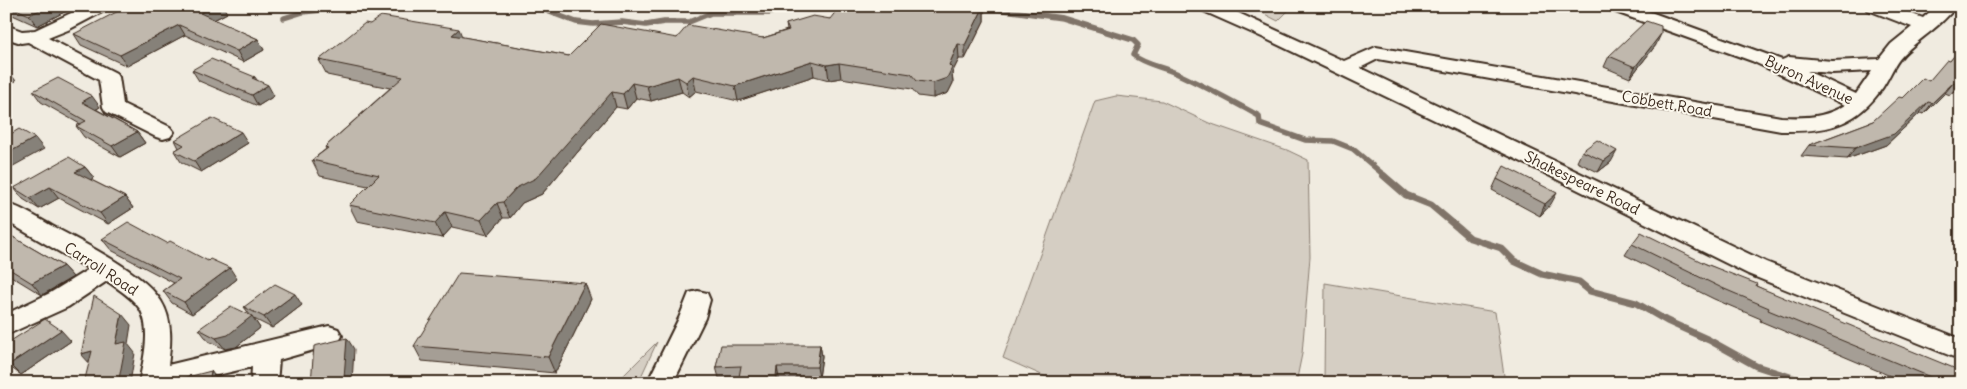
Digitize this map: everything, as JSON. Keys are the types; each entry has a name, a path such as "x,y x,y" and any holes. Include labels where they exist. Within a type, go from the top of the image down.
{"street":[{"path":"6,31 19,37 32,37 47,32 100,6"},
{"name":"Shakespeare Road","path":"1207,6 1343,69 1757,268 1961,350"},
{"name":"Byron Avenue","path":"1616,6 1759,57 1859,104"},
{"path":"1874,6 1926,26"},
{"name":"Cobbett Road","path":"1343,69 1376,52 1781,124 1814,126 1831,122 1859,104 1873,88 1892,55 1947,6"},
{"path":"32,37 72,60 109,77 113,107 163,132"},
{"name":"Byron Avenue","path":"1759,57 1792,64 1832,67 1886,65"},
{"name":"Carroll Road","path":"13,221 106,270 135,288 152,307 158,335 153,381"},
{"path":"6,325 59,300 106,270"},
{"path":"660,383 692,318 698,300"},
{"path":"153,381 329,336"},
{"path":"264,383 266,353"}],"shaded area":[{"path":"1249,6 1293,6 1278,21"},
{"path":"1116,96 1162,101 1209,123 1287,150 1308,160 1310,257 1302,354 1296,383 1060,383 1003,358 1095,101"},
{"path":"1325,283 1495,312 1505,383 1324,383"},
{"path":"657,342 638,383 616,383"}],"building":[{"path":"10,6 48,6 29,15"},
{"path":"128,6 214,6 200,13 258,39 237,51 179,25 120,55 74,34"},
{"path":"840,6 984,6 965,45 958,44 949,65 952,68 947,78 933,83 917,81 911,74 839,63 827,65 812,61 735,86 693,76 686,82 678,77 647,86 632,83 623,94 612,92 536,178 516,188 503,202 497,203 481,220 445,212 435,223 349,205 379,175 312,160 328,148 325,147 403,77 319,60 365,23 370,24 381,16 459,29 452,35 569,56 601,24 677,38 688,25 763,38 789,30 786,24 813,16 830,19"},
{"path":"1646,21 1661,26 1661,34 1635,67 1609,56"},
{"path":"1961,48 1961,82 1959,84 1954,82 1932,103 1928,102 1894,134 1855,148 1809,145 1873,121 1899,97 1903,98 1923,78 1929,81 1947,60 1950,61"},
{"path":"211,59 255,77 252,78 268,85 252,95 192,70"},
{"path":"58,78 92,96 82,102 137,132 112,146 76,126 86,121 33,91"},
{"path":"212,118 241,132 194,161 174,151 184,145 175,140"},
{"path":"19,129 35,138 6,154 6,137"},
{"path":"1597,140 1617,151 1604,161 1582,151"},
{"path":"69,157 85,167 75,172 125,197 100,213 50,187 30,198 14,188"},
{"path":"1504,166 1557,193 1545,204 1497,179"},
{"path":"128,222 167,243 170,241 208,261 210,259 230,268 184,302 163,291 180,279 102,239"},
{"path":"1641,232 1706,264 1757,284 1756,286 1961,371 1961,383 1945,383 1768,310 1769,308 1722,288 1632,244"},
{"path":"6,233 63,266 32,283 6,267"},
{"path":"459,273 585,283 548,357 414,346"},
{"path":"275,284 295,294 264,317 244,307"},
{"path":"94,296 122,314 116,344 126,342 119,379 125,377 123,383 84,383 92,351 81,354"},
{"path":"231,306 252,316 228,335 216,338 199,329"},
{"path":"45,319 61,330 10,364 6,361 6,344"},
{"path":"347,338 344,378 341,378 341,383 311,383 314,346"},
{"path":"721,345 820,345 817,367 777,367 776,377 739,377 741,366 716,367"},
{"path":"211,371 209,383 176,383 176,380"}],"waterway":[{"path":"284,18 303,12 355,6"},
{"path":"534,6 576,22 593,24 622,22 646,25 664,22 689,22 711,13 770,13 781,6"},
{"path":"975,6 1062,18 1133,40 1138,45 1133,55 1148,63 1176,73 1228,99 1259,116 1260,124 1305,140 1333,141 1353,149 1385,176"},
{"path":"1383,175 1406,195 1431,205 1470,238 1501,248 1514,261 1542,274 1579,282 1590,291 1636,303 1667,321 1709,340 1756,366 1809,383"}]}
